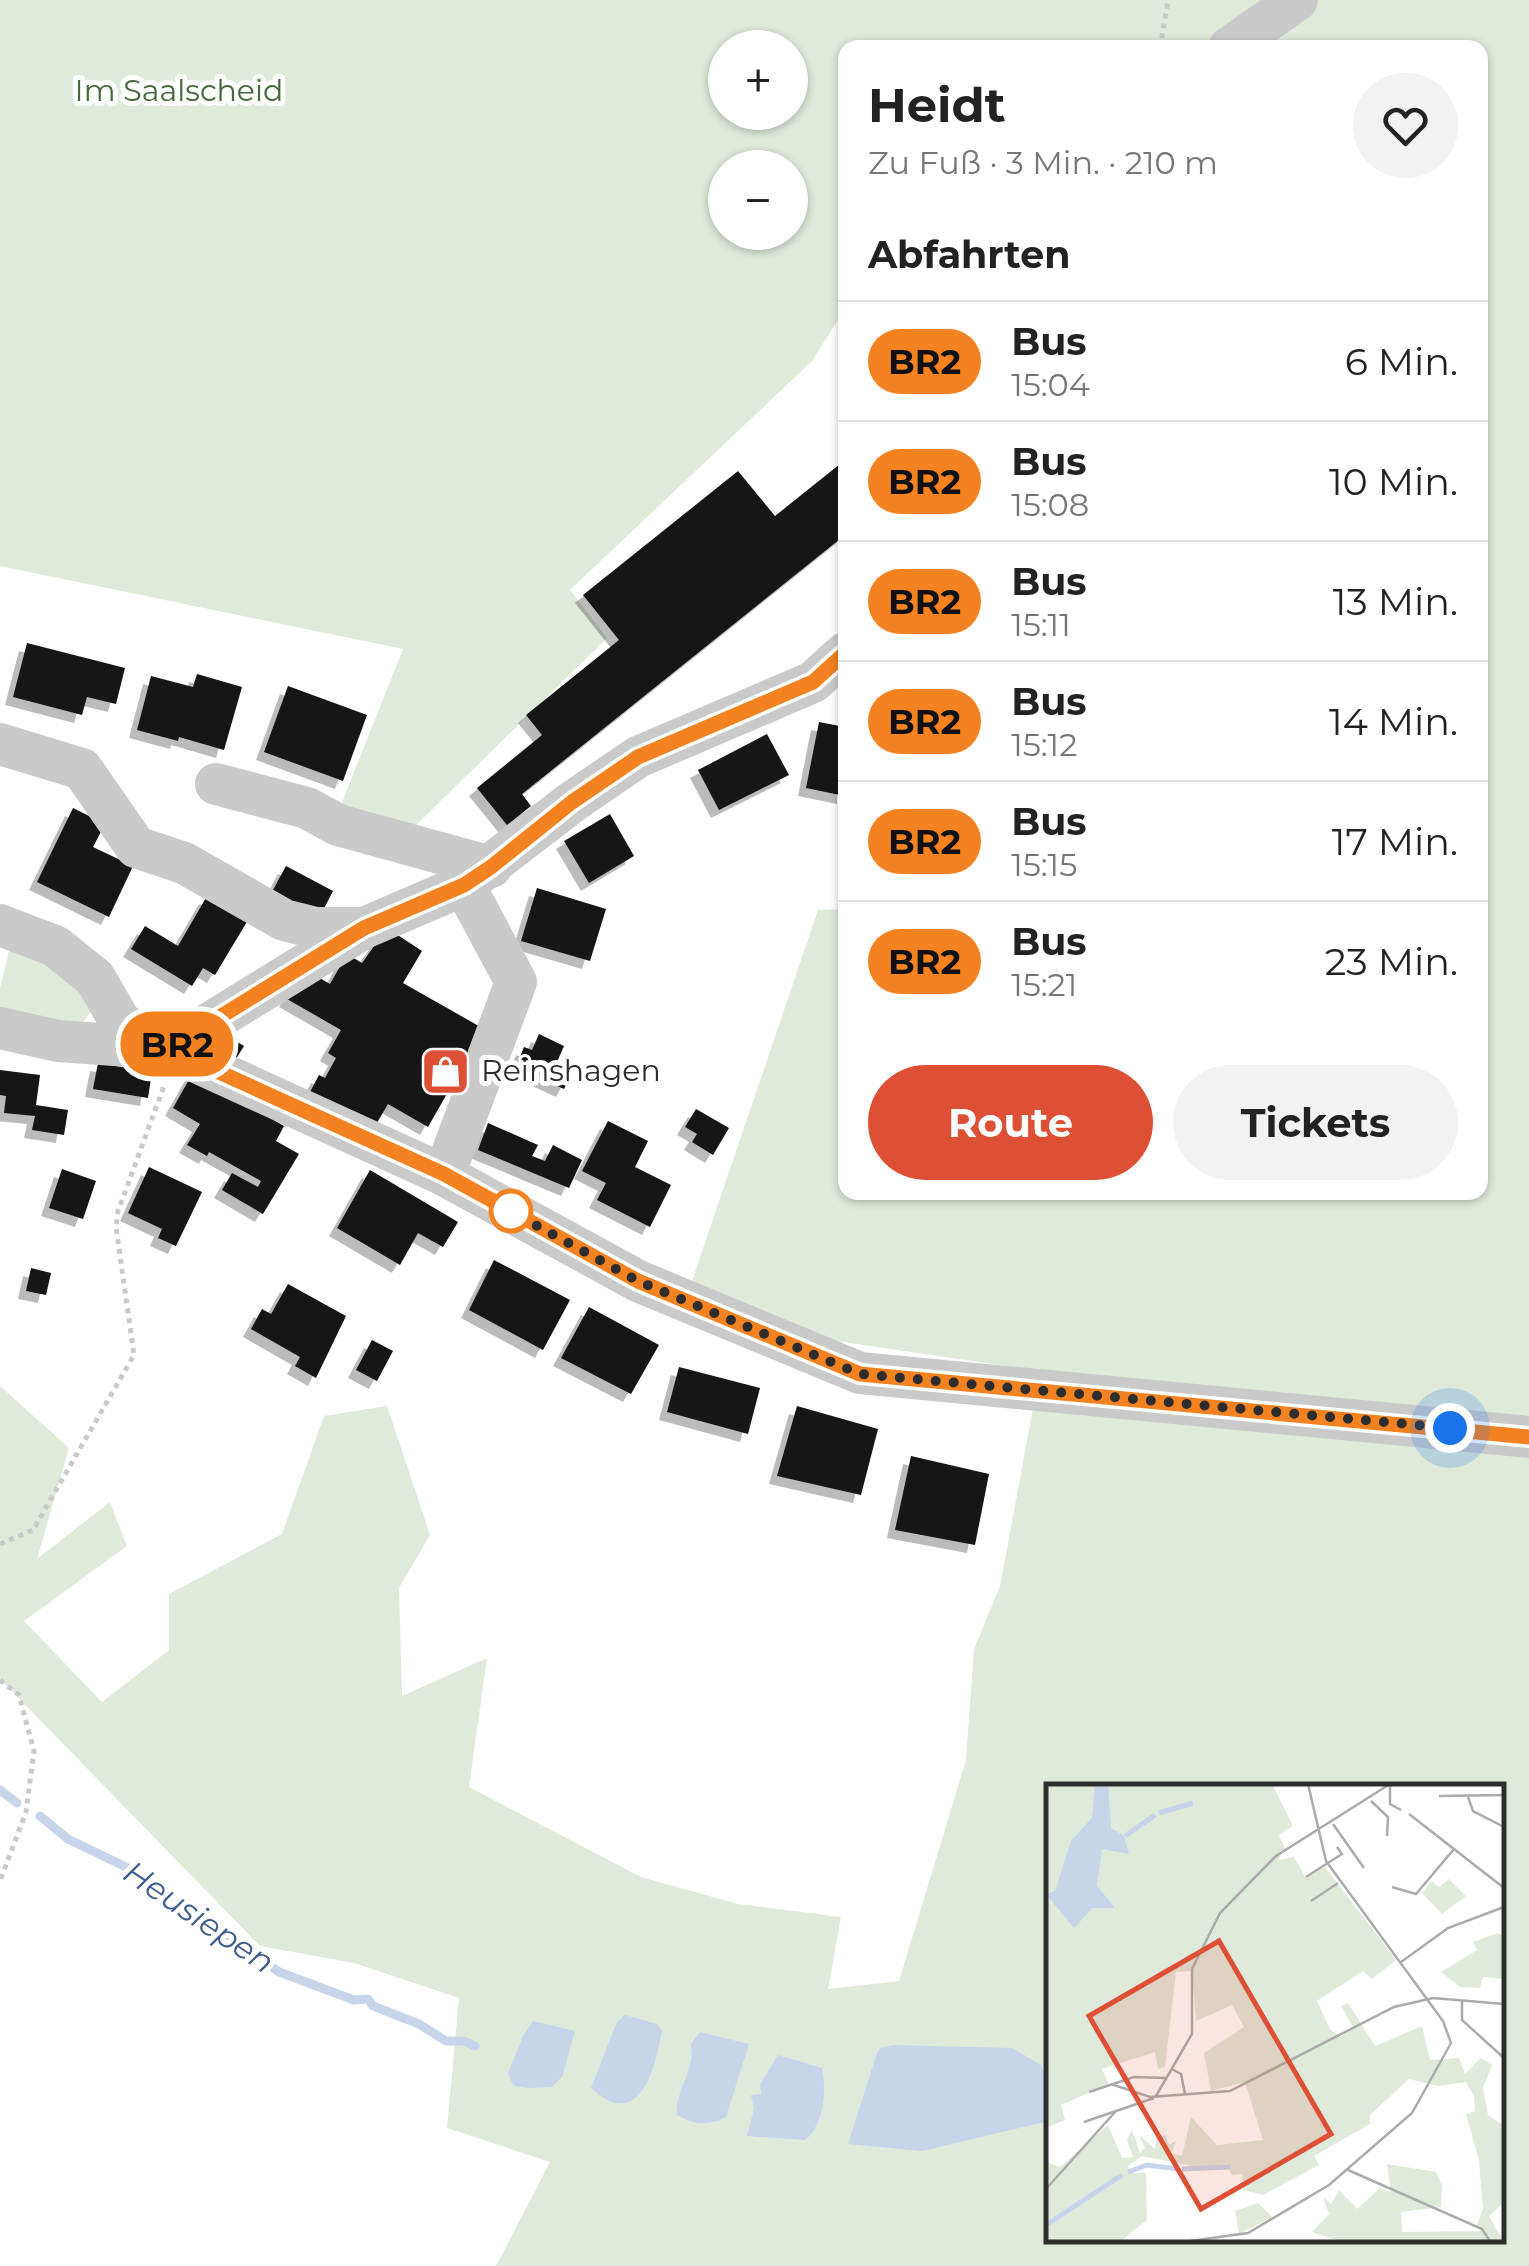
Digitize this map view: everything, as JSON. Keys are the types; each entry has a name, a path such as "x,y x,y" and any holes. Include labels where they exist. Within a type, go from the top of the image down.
{"street":[{"path":"1240,40 1298,0"},
{"path":"0,1028 58,1041 168,1049 364,928 478,876 572,802 638,757 813,682 838,659"},
{"path":"0,744 82,769 136,847 184,863 284,920 316,928 364,928"},
{"path":"216,784 307,808 338,825 478,876"},
{"path":"444,1174 516,982 478,876"},
{"path":"0,924 55,946 94,978 121,1023 168,1049 444,1174 638,1281 860,1374 1529,1437"}],"path":[{"path":"1161,40 1168,0"},
{"path":"0,1544 33,1530 134,1355 116,1227 118,1211 165,1084 168,1049"},
{"path":"0,1680 19,1694 34,1750 26,1812 0,1882"}],"green space":[{"name":"Im Saalscheid","path":"0,0 1529,0 1529,2266 496,2266 550,2162 447,2128 459,1998 354,1963 260,1946 0,1679 0,1386 69,1448 37,1559 110,1502 127,1546 24,1621 102,1702 169,1650 169,1594 282,1534 324,1416 387,1406 430,1535 399,1588 402,1696 487,1658 469,1787 641,1877 738,1904 841,1917 828,1989 899,1981 966,1760 974,1649 1000,1586 1040,1371 836,1341 692,1281 818,910 838,909 838,1200 1488,1200 1488,40 838,40 838,320 812,361 570,590 607,638 407,834 336,817 403,649 0,566"},
{"path":"11,942 26,945 92,1001 82,1024 0,1020 0,988"}],"water":[{"path":"625,2015 657,2024 662,2031 655,2062 642,2091 633,2100 621,2103 608,2100 591,2088 617,2022"},
{"path":"533,2021 575,2031 562,2077 552,2087 513,2085 508,2073"},
{"path":"700,2032 749,2044 726,2117 708,2123 677,2115 691,2062 691,2044"},
{"path":"880,2048 1012,2048 1041,2065 1046,2081 1046,2122 922,2151 848,2144"},
{"path":"778,2055 822,2068 822,2107 816,2126 805,2140 747,2136 754,2109 751,2095 761,2094 760,2085"}],"building":[{"path":"838,466 838,541 522,794 531,806 507,825 477,788 542,735 526,715 619,640 583,595 738,471 775,516"},
{"path":"27,643 125,668 116,704 87,697 82,715 13,697"},
{"path":"197,674 242,687 224,750 137,730 151,676 193,687"},
{"path":"288,686 367,715 343,781 264,752"},
{"path":"819,722 838,726 838,795 806,788"},
{"path":"767,734 789,775 719,810 698,770"},
{"path":"73,808 105,824 93,847 133,866 109,917 37,882"},
{"path":"610,814 634,856 589,883 564,841"},
{"path":"286,866 333,891 315,926 267,901"},
{"path":"537,888 606,909 590,961 521,941"},
{"path":"207,896 248,920 215,975 203,968 192,986 131,949 145,926 178,946"},
{"path":"387,928 422,951 403,983 484,1029 428,1127 388,1104 374,1128 310,1092 319,1075 325,1078 336,1058 328,1053 341,1030 287,999 304,969 330,984 347,954 362,963"},
{"path":"213,1027 244,1046 231,1067 200,1049"},
{"path":"539,1034 564,1046 557,1062 574,1070 564,1089 516,1067 524,1047 532,1050"},
{"path":"98,1063 152,1072 148,1098 93,1089"},
{"path":"195,1069 284,1126 276,1141 299,1154 263,1214 222,1190 232,1173 258,1187 261,1181 209,1152 207,1156 187,1145 200,1124 173,1108"},
{"path":"0,1070 40,1075 36,1105 68,1110 64,1135 32,1130 35,1116 4,1113 6,1096 0,1095"},
{"path":"696,1109 729,1128 713,1155 692,1142 697,1134 685,1127"},
{"path":"608,1121 648,1141 635,1167 671,1185 650,1227 597,1200 606,1183 582,1171"},
{"path":"488,1123 538,1145 532,1156 545,1161 553,1145 582,1160 569,1188 478,1150"},
{"path":"149,1167 202,1192 176,1246 158,1238 162,1229 128,1213"},
{"path":"62,1169 96,1181 83,1219 49,1208"},
{"path":"370,1170 458,1222 443,1247 418,1233 400,1265 337,1228"},
{"path":"494,1260 570,1300 543,1350 469,1310"},
{"path":"31,1268 51,1273 46,1295 26,1291"},
{"path":"288,1284 346,1316 316,1378 295,1366 300,1357 251,1329 262,1309 271,1314"},
{"path":"589,1307 659,1345 631,1394 561,1358"},
{"path":"372,1340 393,1351 377,1381 356,1370"},
{"path":"679,1367 760,1388 748,1434 667,1412"},
{"path":"797,1406 878,1429 861,1495 777,1476"},
{"path":"911,1456 989,1474 975,1545 895,1530"}],"waterway":[{"name":"Heusiepen","path":"0,1790 17,1803"},
{"name":"Heusiepen","path":"40,1816 68,1839 130,1869 163,1898 279,1972 354,2000 368,1999 373,2006 419,2024 446,2041 464,2041 475,2046"}],"bus line":[{"name":"BR2","path":"838,659 813,682 638,757 464,885 364,928 168,1049 444,1174 638,1281 860,1374 1529,1437"}],"place":[{"name":"Reinshagen","path":"446,1071"}],"route":[{"path":"511,1211 508,1210 638,1281 860,1374 1450,1428"}]}
